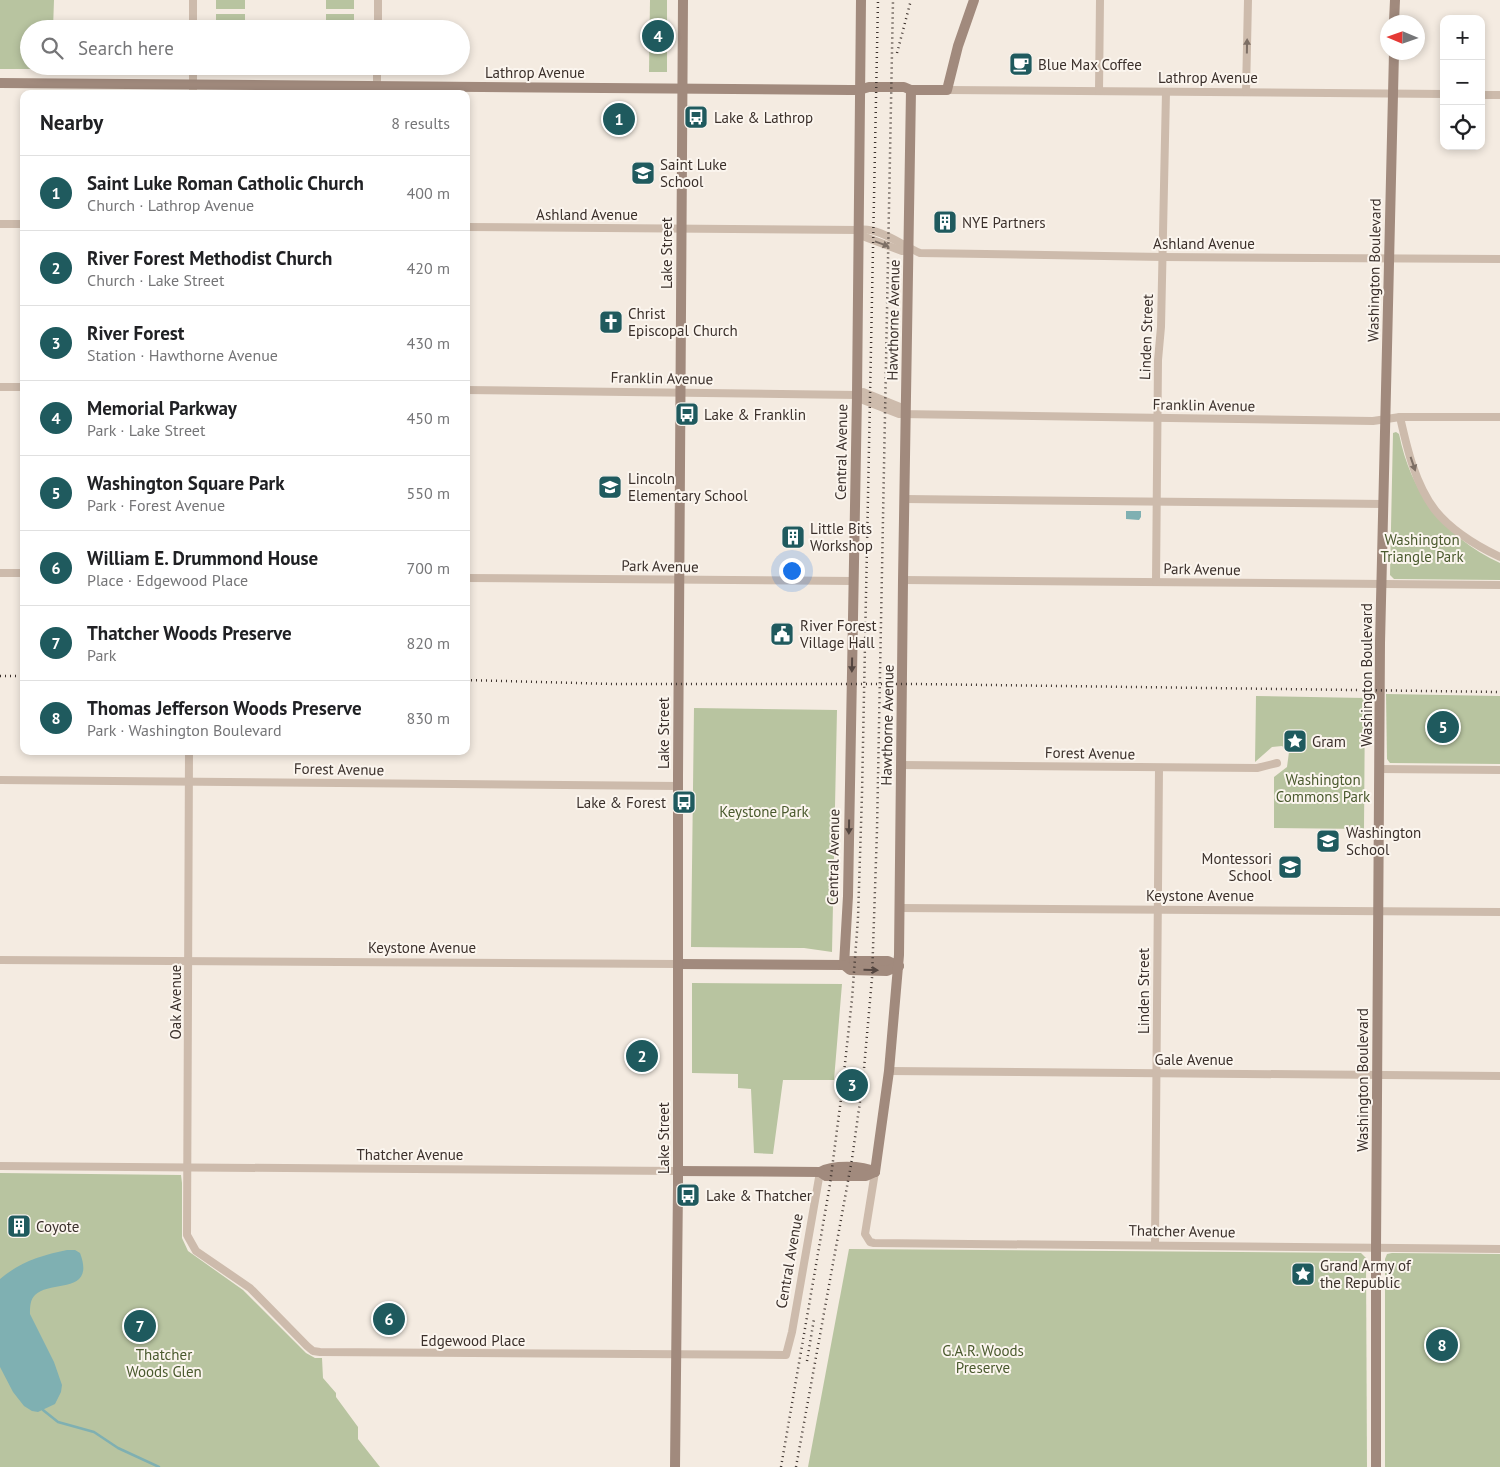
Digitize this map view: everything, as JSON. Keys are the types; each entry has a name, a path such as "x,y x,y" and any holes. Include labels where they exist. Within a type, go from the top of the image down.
{"street":[{"path":"193,0 193,20"},
{"path":"378,0 378,20"},
{"name":"Lake Street","path":"674,1467 678,1171 678,786 683,0"},
{"name":"Central Avenue","path":"844,965 848,896 861,0"},
{"path":"947,90 958,46 974,0"},
{"path":"1099,91 1100,0"},
{"path":"1246,92 1248,0"},
{"path":"1394,15 1395,0"},
{"name":"Washington Boulevard","path":"1376,1467 1378,911 1382,584 1394,60"},
{"path":"193,75 193,89"},
{"path":"377,75 377,86"},
{"name":"Lathrop Avenue","path":"0,83 193,89 377,86 859,90 870,86 904,87 911,90 1440,94"},
{"name":"Hawthorne Avenue","path":"866,1238 865,1227 875,1172 889,1070 899,966 911,90"},
{"name":"Linden Street","path":"1156,582 1158,360 1161,327 1166,92"},
{"path":"1485,95 1500,95"},
{"path":"0,224 20,224"},
{"name":"Ashland Avenue","path":"470,227 865,229 902,242 910,249 920,253 1500,259"},
{"path":"0,387 20,387"},
{"name":"Franklin Avenue","path":"470,390 856,395 863,392 900,407 907,414 1368,421 1400,417 1500,417"},
{"path":"1400,417 1418,479 1435,510 1461,533 1500,557"},
{"path":"905,499 1384,504"},
{"path":"0,573 20,573"},
{"name":"Park Avenue","path":"470,578 853,581"},
{"name":"Park Avenue","path":"903,580 1500,585"},
{"name":"Oak Avenue","path":"190,755 187,1236 196,1251"},
{"name":"Forest Avenue","path":"901,765 1257,768 1277,763"},
{"name":"Linden Street","path":"1155,1245 1159,768"},
{"path":"1380,769 1500,770"},
{"name":"Forest Avenue","path":"0,780 678,786"},
{"name":"Keystone Avenue","path":"899,908 1500,912"},
{"name":"Keystone Avenue","path":"0,960 844,965 850,961 888,961 899,966"},
{"name":"Gale Avenue","path":"889,1070 1500,1076"},
{"name":"Thatcher Avenue","path":"0,1166 820,1172 826,1176 866,1176 875,1172"},
{"name":"Central Avenue","path":"786,1355 792,1332 820,1172"},
{"name":"Thatcher Avenue","path":"866,1238 874,1243 1500,1248"},
{"name":"Edgewood Place","path":"196,1251 250,1288 307,1346 316,1351 786,1355"}],"green space":[{"path":"0,0 54,0 53,20 20,20 20,69 0,69"},
{"path":"216,0 245,0 245,9 216,9"},
{"path":"326,0 354,0 354,9 326,9"},
{"path":"650,0 667,0 667,72 649,72"},
{"path":"216,14 245,14 245,20 216,20"},
{"path":"326,14 354,14 354,20 326,20"},
{"name":"Washington Triangle Park","path":"1393,433 1399,434 1412,476 1433,511 1447,527 1463,540 1500,563 1500,580 1394,579 1390,575"},
{"path":"1386,694 1500,696 1500,764 1390,763 1387,759"},
{"name":"Washington Commons Park","path":"1256,696 1365,698 1364,829 1274,828 1274,777 1287,767 1289,752 1282,746 1272,747 1255,762"},
{"name":"Keystone Park","path":"694,708 837,710 832,952 804,948 691,947"},
{"path":"692,983 842,984 834,1080 783,1080 773,1154 754,1153 751,1089 738,1088 738,1074 692,1073"},
{"name":"Thatcher Woods Glen","path":"0,1173 181,1175 182,1238 188,1251 243,1290 306,1353 315,1358 322,1358 323,1378 336,1393 336,1397 358,1427 358,1439 380,1467 0,1467"},
{"name":"G.A.R. Woods Preserve","path":"849,1249 1361,1253 1366,1258 1367,1467 808,1467"},
{"path":"1387,1254 1500,1254 1500,1467 1385,1467 1385,1259"}],"water":[{"path":"1126,511 1141,511 1141,517 1139,520 1126,519"},
{"path":"67,1250 75,1250 80,1253 83,1266 82,1275 77,1281 42,1291 35,1295 31,1301 30,1314 54,1362 62,1385 55,1404 38,1412 32,1411 24,1406 13,1392 0,1367 0,1279 15,1268 32,1260"}],"waterway":[{"path":"43,1410 58,1422 94,1432 118,1448 159,1467"}],"railway":[{"path":"781,1467 830,1184 852,999 858,918 878,0"},
{"path":"796,1467 852,1159 863,1080 872,978 877,830 893,0"},
{"path":"897,53 911,0"},
{"path":"0,676 20,676"},
{"path":"470,680 614,684 916,684 1500,692"},
{"path":"807,1361 814,1319"}],"place":[{"name":"Memorial Parkway","path":"658,36"},
{"name":"Blue Max Coffee","path":"1021,64"},
{"name":"Lake & Lathrop","path":"696,117"},
{"name":"Saint Luke Roman Catholic Church","path":"619,119"},
{"name":"Saint Luke School","path":"643,173"},
{"name":"NYE Partners","path":"945,222"},
{"name":"Christ Episcopal Church","path":"611,322"},
{"name":"Lake & Franklin","path":"687,414"},
{"name":"Lincoln Elementary School","path":"610,487"},
{"name":"Little Bits Workshop","path":"793,537"},
{"name":"River Forest Village Hall","path":"782,634"},
{"name":"Washington Square Park","path":"1443,727"},
{"name":"Gram","path":"1295,741"},
{"name":"Lake & Forest","path":"684,802"},
{"name":"Washington School","path":"1328,841"},
{"name":"Montessori School","path":"1290,867"},
{"name":"River Forest Methodist Church","path":"642,1056"},
{"name":"River Forest","path":"852,1085"},
{"name":"Lake & Thatcher","path":"688,1195"},
{"name":"Coyote","path":"19,1226"},
{"name":"Grand Army of the Republic","path":"1303,1274"},
{"name":"William E. Drummond House","path":"389,1319"},
{"name":"Thatcher Woods Preserve","path":"140,1326"},
{"name":"Thomas Jefferson Woods Preserve","path":"1442,1345"}]}
